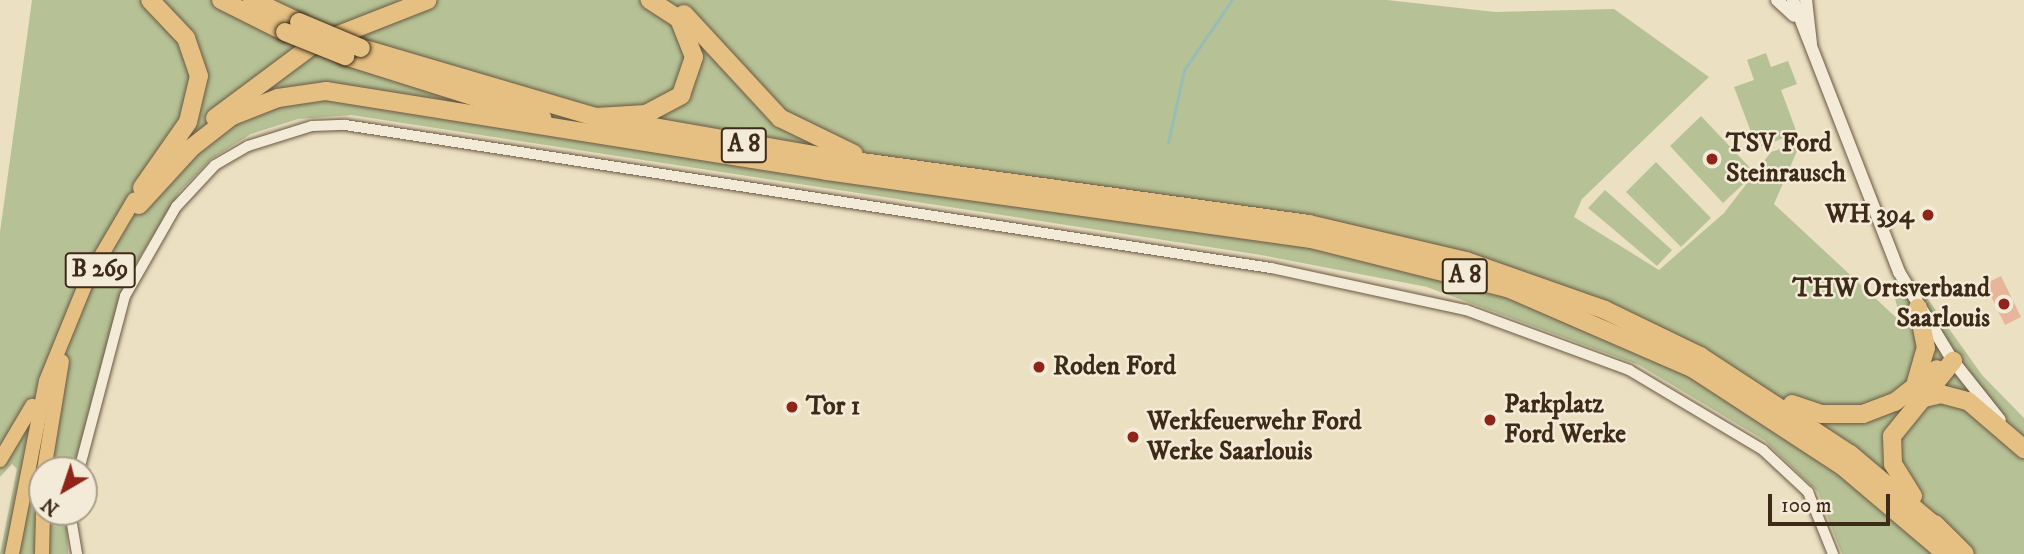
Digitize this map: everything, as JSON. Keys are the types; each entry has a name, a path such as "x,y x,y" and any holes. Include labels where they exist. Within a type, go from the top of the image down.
{"highway":[{"path":"137,202 188,121 198,92 186,38 150,0"},
{"name":"A 8","path":"221,0 479,101 641,141 1300,237 1510,289 1634,339 1741,396 1841,465 1946,554"},
{"name":"A 8","path":"252,0 292,27"},
{"path":"137,202 195,129 270,65 341,23 405,0"},
{"path":"137,202 186,147 273,70 344,29 428,0"},
{"path":"596,117 660,111 688,83 694,57 687,31 650,0"},
{"path":"664,0 780,118 820,141 894,167"},
{"name":"A 8","path":"353,52 596,117 894,167 1111,194 1370,237 1548,288 1651,331 1746,382 1850,454 1965,554"},
{"path":"137,202 212,130 253,106 304,93 351,93 540,128 608,133"},
{"path":"1916,393 1925,363 1918,308"},
{"path":"1941,531 1900,480 1891,449 1896,423 1916,393 1953,361"},
{"path":"1746,382 1804,409 1841,416 1881,408 1916,393 1941,394 1968,401 2024,447"}],"main road":[{"name":"B 269","path":"14,554 35,447 67,335 93,281 137,202"},
{"path":"0,460 67,335"},
{"path":"46,456 67,335"},
{"path":"43,526 43,554"}],"street":[{"path":"1777,0 1794,16 1811,44 1883,236 1918,308 1953,361 2024,447"},
{"path":"1793,0 1794,16"},
{"path":"1806,0 1811,44"},
{"path":"83,456 125,296 176,207 209,171 248,146 300,128 345,125 1271,268 1466,310 1629,370 1763,450 1808,492 1833,554"},
{"path":"72,526 77,554"}],"green space":[{"path":"32,0 1387,0 1495,12 1614,9 1709,77 1582,199 1574,217 1659,270 1724,213 1771,152 1801,142 1774,204 1902,323 1895,299 1920,288 1982,375 2024,418 2024,554 1842,554 1818,492 1764,440 1639,365 1427,287 1261,255 351,115 298,119 251,134 211,159 180,191 123,285 77,456 28,456 28,526 67,526 68,554 0,554 17,469 12,464 0,477 0,232"},
{"path":"1766,53 1771,67 1788,61 1797,84 1781,90 1797,133 1757,148 1734,87 1754,80 1747,60"},
{"name":"TSV Ford Steinrausch","path":"1701,116 1755,173 1723,203 1670,146"},
{"path":"1656,162 1711,218 1681,247 1626,192"},
{"path":"1605,190 1672,250 1657,266 1588,208"}],"building":[{"name":"THW Ortsverband Saarlouis","path":"2001,276 2021,317 2005,325 1985,284"}],"waterway":[{"path":"1168,143 1184,70 1232,0"}],"place":[{"name":"TSV Ford Steinrausch","path":"1712,159"},
{"name":"WH 394","path":"1928,215"},
{"name":"THW Ortsverband Saarlouis","path":"2004,304"},
{"name":"Roden Ford","path":"1039,367"},
{"name":"Tor 1","path":"792,407"},
{"name":"Parkplatz Ford Werke","path":"1490,420"},
{"name":"Werkfeuerwehr Ford Werke Saarlouis","path":"1133,437"}]}
